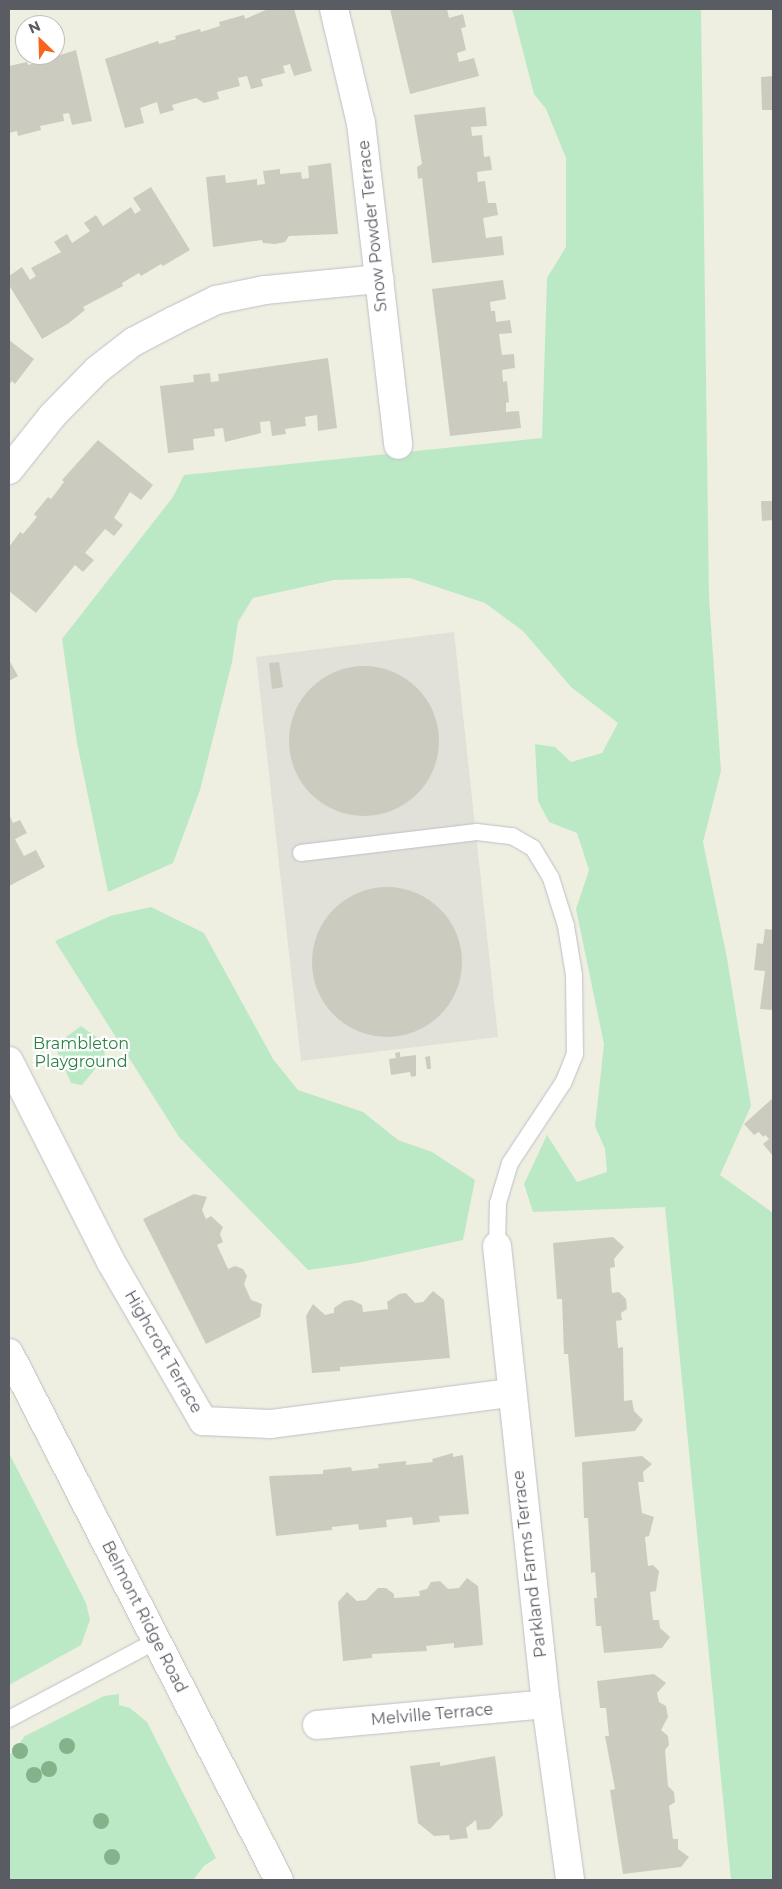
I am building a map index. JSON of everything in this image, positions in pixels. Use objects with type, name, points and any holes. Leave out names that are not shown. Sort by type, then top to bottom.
[{"type":"street","name":"Snow Powder Terrace","points":[[334,9],[361,123],[398,446]]},
{"type":"street","points":[[9,470],[53,415],[97,370],[133,342],[158,328],[216,300],[265,290],[378,279]]},
{"type":"street","name":"Highcroft Terrace","points":[[9,1061],[111,1262],[203,1421],[270,1424],[510,1393]]},
{"type":"street","name":"Parkland Farms Terrace","points":[[496,1246],[510,1393],[546,1704],[570,1880]]},
{"type":"street","name":"Belmont Ridge Road","points":[[9,1353],[279,1880]]},
{"type":"street","name":"Melville Terrace","points":[[317,1725],[546,1704]]},
{"type":"lane","points":[[300,853],[476,832],[512,836],[533,848],[551,878],[566,926],[574,974],[575,1054],[563,1083],[510,1163],[498,1203],[496,1246]]},
{"type":"lane","points":[[9,1719],[156,1641]]},
{"type":"shaded area","points":[[454,632],[498,1037],[301,1061],[256,657]]},
{"type":"green space","points":[[512,9],[701,9],[709,597],[721,771],[703,842],[727,958],[751,1106],[720,1175],[773,1213],[773,1880],[731,1880],[665,1207],[533,1212],[524,1184],[547,1135],[577,1182],[607,1172],[605,1149],[595,1126],[604,1044],[576,909],[589,870],[577,833],[549,822],[538,801],[535,744],[555,747],[571,762],[602,753],[618,723],[571,687],[523,631],[485,603],[410,578],[334,580],[253,598],[238,622],[232,662],[200,790],[173,863],[108,892],[77,743],[62,639],[173,497],[184,475],[542,438],[547,278],[566,247],[566,158],[546,109],[534,94]]},
{"type":"green space","points":[[151,907],[204,933],[273,1059],[298,1090],[363,1112],[398,1140],[432,1152],[475,1180],[463,1240],[357,1263],[308,1270],[179,1137],[55,941],[110,916]]},
{"type":"green space","name":"Brambleton Playground","points":[[81,1026],[103,1042],[105,1057],[82,1085],[71,1083],[57,1052],[59,1042]]},
{"type":"green space","points":[[9,1453],[86,1603],[90,1620],[81,1645],[9,1685]]},
{"type":"green space","points":[[119,1694],[119,1705],[130,1708],[147,1722],[216,1858],[204,1866],[193,1880],[9,1880],[9,1756],[25,1736],[104,1696]]},
{"type":"building","points":[[268,9],[294,9],[312,71],[294,76],[290,64],[283,66],[285,73],[261,79],[263,86],[251,89],[247,76],[238,78],[240,86],[217,92],[219,99],[204,103],[196,98],[172,105],[174,110],[160,114],[157,102],[140,108],[144,123],[125,128],[105,59],[158,41],[159,44],[176,39],[175,36],[200,29],[201,32],[220,26],[219,22],[244,15],[245,19]]},
{"type":"building","points":[[390,9],[447,9],[449,18],[463,14],[466,27],[461,28],[466,50],[457,53],[459,62],[474,58],[479,76],[410,94]]},
{"type":"building","points":[[76,50],[92,121],[72,125],[69,113],[63,114],[64,121],[40,126],[41,130],[18,136],[17,131],[9,133],[9,66],[65,65],[65,53]]},
{"type":"building","points":[[773,76],[773,110],[762,110],[761,77]]},
{"type":"building","points":[[485,107],[487,126],[471,127],[472,136],[482,135],[484,157],[490,156],[492,170],[477,172],[478,182],[485,181],[488,203],[496,203],[498,215],[483,218],[486,238],[502,236],[504,255],[432,263],[422,178],[418,179],[417,167],[422,164],[414,115]]},
{"type":"building","points":[[331,163],[338,234],[289,236],[285,242],[275,244],[263,243],[262,240],[213,247],[206,177],[225,175],[226,183],[257,179],[257,185],[265,184],[263,171],[280,169],[280,174],[301,172],[302,179],[309,178],[308,166]]},
{"type":"building","points":[[151,187],[190,250],[163,266],[161,264],[141,276],[139,273],[122,283],[123,286],[83,307],[85,310],[69,323],[42,339],[9,285],[9,276],[22,267],[30,280],[36,276],[31,268],[61,252],[54,242],[67,234],[72,243],[90,231],[84,223],[96,215],[103,226],[131,207],[135,214],[141,210],[133,198]]},
{"type":"building","points":[[503,280],[506,299],[490,302],[491,311],[495,311],[496,322],[510,320],[512,333],[499,334],[502,355],[514,354],[515,368],[502,370],[503,382],[507,381],[509,402],[506,403],[506,412],[519,411],[521,428],[450,436],[432,289]]},
{"type":"building","points":[[9,340],[34,359],[15,384],[12,381],[9,385]]},
{"type":"building","points":[[328,358],[337,428],[318,431],[317,415],[305,417],[306,426],[285,429],[286,434],[272,436],[270,421],[260,422],[261,433],[225,442],[223,428],[214,429],[215,436],[193,439],[194,450],[168,453],[160,386],[194,382],[193,375],[210,373],[211,382],[219,381],[218,374]]},
{"type":"building","points":[[98,440],[153,485],[141,500],[130,492],[114,518],[123,525],[114,536],[105,529],[85,553],[94,560],[83,572],[75,565],[36,613],[9,591],[9,547],[20,532],[23,534],[37,517],[34,514],[48,497],[51,499],[64,482],[62,480]]},
{"type":"building","points":[[761,501],[773,501],[773,520],[762,521]]},
{"type":"building","points":[[9,660],[18,676],[9,681]]},
{"type":"building","points":[[279,662],[283,687],[272,689],[269,663]]},
{"type":"building","points":[[364,666],[393,672],[417,688],[433,712],[439,741],[433,770],[417,794],[393,810],[364,816],[335,810],[311,794],[295,770],[289,741],[295,712],[311,688],[335,672]]},
{"type":"building","points":[[9,814],[13,823],[20,820],[27,833],[15,839],[24,856],[36,850],[45,867],[9,886]]},
{"type":"building","points":[[387,887],[416,893],[440,909],[456,933],[462,962],[456,991],[440,1015],[416,1031],[387,1037],[358,1031],[334,1015],[318,991],[312,962],[318,933],[334,909],[358,893]]},
{"type":"building","points":[[765,929],[773,930],[773,1010],[760,1009],[765,971],[754,970],[757,943],[763,944]]},
{"type":"building","points":[[400,1052],[400,1057],[416,1055],[416,1076],[411,1077],[410,1072],[391,1075],[389,1059],[396,1058],[395,1053]]},
{"type":"building","points":[[430,1056],[431,1069],[427,1069],[425,1057]]},
{"type":"building","points":[[773,1098],[773,1156],[763,1144],[769,1139],[765,1135],[763,1137],[759,1132],[754,1135],[744,1124]]},
{"type":"building","points":[[194,1194],[207,1197],[202,1210],[206,1219],[211,1216],[223,1227],[220,1234],[223,1242],[217,1245],[228,1269],[235,1266],[243,1269],[247,1276],[244,1284],[251,1300],[262,1304],[260,1317],[206,1344],[143,1219]]},
{"type":"building","points":[[613,1237],[624,1247],[614,1259],[615,1267],[610,1268],[612,1293],[619,1292],[626,1299],[627,1309],[621,1313],[622,1320],[616,1321],[618,1348],[623,1347],[624,1401],[632,1400],[634,1411],[643,1420],[635,1431],[575,1437],[568,1354],[564,1354],[562,1299],[557,1299],[553,1243]]},
{"type":"building","points":[[433,1291],[444,1300],[450,1358],[340,1367],[340,1371],[312,1373],[306,1316],[313,1304],[325,1315],[334,1313],[334,1308],[344,1301],[352,1300],[362,1305],[363,1312],[388,1309],[387,1302],[399,1294],[406,1293],[415,1303],[423,1302]]},
{"type":"building","points":[[453,1453],[453,1457],[463,1455],[469,1514],[439,1516],[440,1522],[413,1525],[412,1517],[386,1520],[387,1527],[359,1530],[358,1524],[332,1527],[332,1530],[276,1536],[269,1476],[323,1474],[323,1470],[351,1467],[352,1471],[379,1468],[378,1464],[406,1461],[406,1465],[433,1462],[432,1459]]},
{"type":"building","points":[[642,1456],[652,1464],[643,1472],[644,1482],[638,1482],[642,1513],[654,1517],[649,1536],[645,1537],[648,1566],[653,1565],[659,1571],[656,1591],[650,1592],[653,1620],[659,1620],[660,1628],[670,1637],[662,1648],[604,1653],[601,1626],[596,1626],[594,1598],[597,1598],[595,1572],[591,1573],[588,1518],[584,1518],[582,1462]]},
{"type":"building","points":[[467,1578],[478,1586],[483,1645],[454,1648],[454,1643],[426,1646],[427,1651],[372,1654],[372,1658],[343,1661],[338,1602],[347,1592],[357,1601],[366,1600],[378,1588],[386,1588],[394,1594],[394,1598],[420,1596],[419,1591],[427,1589],[431,1582],[440,1581],[448,1589],[459,1588]]},
{"type":"building","points":[[654,1674],[666,1683],[657,1693],[659,1702],[666,1706],[668,1717],[661,1730],[668,1736],[669,1745],[665,1750],[668,1786],[674,1792],[675,1802],[669,1806],[673,1839],[678,1839],[678,1849],[689,1857],[681,1867],[623,1874],[610,1790],[615,1789],[605,1736],[609,1736],[606,1708],[600,1708],[597,1681]]},
{"type":"building","points":[[495,1756],[503,1815],[490,1829],[477,1830],[476,1820],[466,1828],[468,1838],[450,1840],[449,1835],[434,1836],[418,1823],[410,1766],[440,1762],[440,1766]]}]
